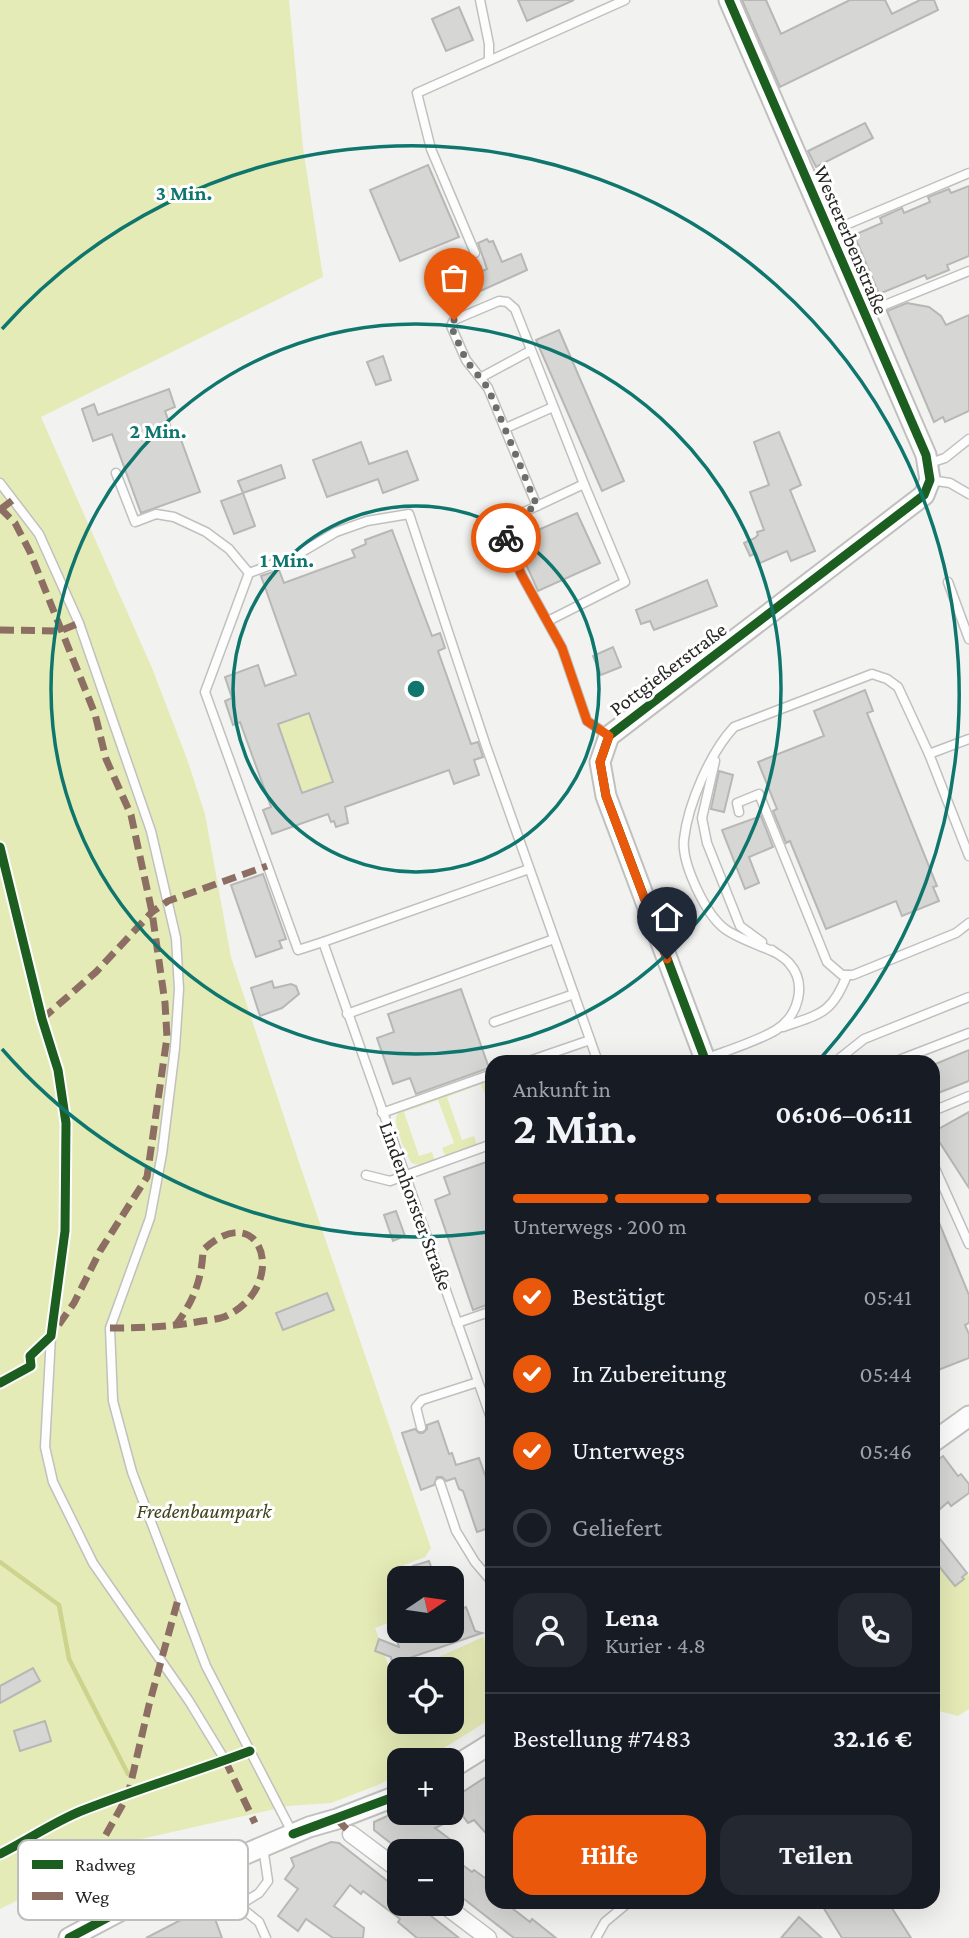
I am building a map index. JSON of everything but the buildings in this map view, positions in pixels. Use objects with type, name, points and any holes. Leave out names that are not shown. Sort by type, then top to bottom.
[{"type":"street","name":"Westererbenstraße","points":[[729,0],[926,455],[927,480]]},
{"type":"street","name":"Pottgießerstraße","points":[[704,1055],[606,796],[600,762],[609,736],[927,480]]},
{"type":"street","points":[[940,1437],[969,1416]]},
{"type":"street","points":[[464,1760],[485,1747]]},
{"type":"street","points":[[248,1853],[387,1799]]},
{"type":"street","points":[[351,1833],[387,1861]]},
{"type":"street","points":[[459,1916],[488,1938]]},
{"type":"street","points":[[69,1938],[103,1920]]},
{"type":"lane","points":[[480,0],[489,44],[489,60]]},
{"type":"lane","points":[[475,253],[431,149],[417,93],[625,0]]},
{"type":"lane","points":[[829,232],[969,173]]},
{"type":"lane","points":[[864,313],[969,271]]},
{"type":"lane","points":[[537,506],[488,388],[458,347],[451,326],[454,320],[499,301],[507,302],[515,309],[625,582],[548,621]]},
{"type":"lane","points":[[480,378],[530,351]]},
{"type":"lane","points":[[506,428],[553,407]]},
{"type":"lane","points":[[927,480],[945,457],[969,439]]},
{"type":"lane","points":[[116,473],[135,522],[156,514],[174,517],[206,532],[229,548],[249,573]]},
{"type":"lane","points":[[927,480],[950,483],[969,494]]},
{"type":"lane","points":[[0,483],[39,534],[79,623],[150,831],[176,938],[179,989],[162,1154],[150,1218],[110,1328],[113,1401],[132,1472],[206,1666],[293,1834]]},
{"type":"lane","points":[[584,484],[507,520],[506,538],[521,574],[562,648],[587,721],[609,736]]},
{"type":"lane","points":[[529,869],[298,950],[205,692],[249,573],[295,556],[335,532],[367,521],[409,514],[486,746],[595,1055]]},
{"type":"lane","points":[[948,582],[969,639]]},
{"type":"lane","points":[[774,952],[726,930],[711,915],[704,905],[686,858],[683,841],[699,789],[723,739],[734,727],[872,674],[887,679],[898,687],[929,754],[969,856]]},
{"type":"lane","points":[[929,754],[969,739]]},
{"type":"lane","points":[[717,751],[702,818],[707,843],[740,926],[791,964],[798,982],[800,999],[791,1017],[776,1030]]},
{"type":"lane","points":[[739,812],[737,803],[759,794],[827,962],[842,975],[853,975],[956,933],[969,923]]},
{"type":"lane","points":[[0,847],[42,1019],[58,1070],[66,1123],[65,1231],[51,1336],[45,1447],[53,1482],[93,1563],[189,1701],[225,1760]]},
{"type":"lane","points":[[347,1014],[554,939]]},
{"type":"lane","name":"Lindenhorster Straße","points":[[323,942],[485,1400]]},
{"type":"lane","points":[[720,1055],[821,1013],[834,1003],[847,975]]},
{"type":"lane","points":[[494,1022],[574,994]]},
{"type":"lane","points":[[844,1055],[864,1039],[969,997]]},
{"type":"lane","points":[[912,1055],[969,1033]]},
{"type":"lane","points":[[546,1055],[590,1040]]},
{"type":"lane","points":[[383,1113],[485,1077]]},
{"type":"lane","points":[[940,1108],[969,1096]]},
{"type":"lane","points":[[366,1175],[390,1181],[485,1147]]},
{"type":"lane","points":[[940,1180],[969,1244]]},
{"type":"lane","points":[[457,1323],[485,1313]]},
{"type":"lane","points":[[421,1427],[416,1407],[422,1400],[478,1381]]},
{"type":"lane","points":[[440,1483],[456,1531],[485,1574]]},
{"type":"lane","points":[[248,1900],[259,1893],[268,1881],[263,1847]]},
{"type":"lane","points":[[596,1938],[604,1922],[620,1909]]},
{"type":"lane","points":[[248,1914],[259,1922],[266,1938]]},
{"type":"green space","name":"Fredenbaumpark","points":[[0,0],[289,0],[303,148],[323,277],[41,417],[152,668],[187,759],[205,814],[231,957],[431,1548],[425,1557],[404,1566],[387,1566],[387,1624],[375,1628],[387,1661],[387,1734],[464,1734],[464,1657],[439,1657],[483,1637],[485,1722],[444,1748],[387,1748],[387,1780],[331,1803],[288,1806],[139,1840],[18,1840],[18,1900],[0,1909]]},
{"type":"green space","points":[[303,696],[333,782],[302,793],[278,724],[298,717],[293,699]]},
{"type":"green space","points":[[485,1080],[485,1095],[481,1084],[447,1097],[462,1140],[474,1136],[477,1145],[446,1157],[442,1148],[454,1143],[438,1100],[404,1112],[419,1156],[432,1152],[435,1161],[420,1165],[410,1160],[396,1123],[396,1117],[402,1110]]},
{"type":"green space","points":[[940,1539],[969,1576],[969,1709],[958,1716],[940,1711]]},
{"type":"waterway","points":[[0,1562],[59,1605],[69,1659],[128,1774]]},
{"type":"marked path","points":[[1,509],[14,499]]},
{"type":"marked path","points":[[0,508],[15,523],[30,552],[95,714],[106,759],[131,815],[152,912],[165,1003],[167,1037],[147,1177],[100,1251],[74,1303],[55,1330]]},
{"type":"marked path","points":[[0,630],[60,631],[79,623]]},
{"type":"marked path","points":[[42,1019],[96,972],[152,912],[168,901],[267,866]]},
{"type":"marked path","points":[[110,1328],[145,1327],[168,1326],[179,1325],[228,1315],[247,1301],[258,1284],[262,1267],[260,1251],[253,1238],[240,1233],[224,1236],[203,1250],[201,1271],[195,1290],[187,1308],[181,1317],[175,1326]]},
{"type":"marked path","points":[[103,1840],[128,1795],[179,1596]]},
{"type":"marked path","points":[[225,1760],[255,1823]]},
{"type":"marked path","points":[[337,1819],[351,1834]]},
{"type":"cycle path","points":[[703,1055],[606,796],[600,762],[609,736],[924,495],[930,480],[926,455],[729,0]]},
{"type":"cycle path","points":[[0,847],[42,1019],[58,1070],[66,1123],[65,1231],[51,1336],[30,1356],[31,1366],[0,1383]]},
{"type":"cycle path","points":[[25,1840],[81,1811],[250,1751]]},
{"type":"cycle path","points":[[293,1834],[387,1799]]},
{"type":"cycle path","points":[[0,1854],[18,1844]]},
{"type":"cycle path","points":[[69,1938],[103,1920]]},
{"type":"way so far","points":[[454,320],[451,326],[458,347],[488,388],[537,506],[507,520],[506,538]]},
{"type":"route","points":[[506,538],[521,574],[562,648],[587,721],[609,736],[600,762],[606,796],[667,959]]}]
